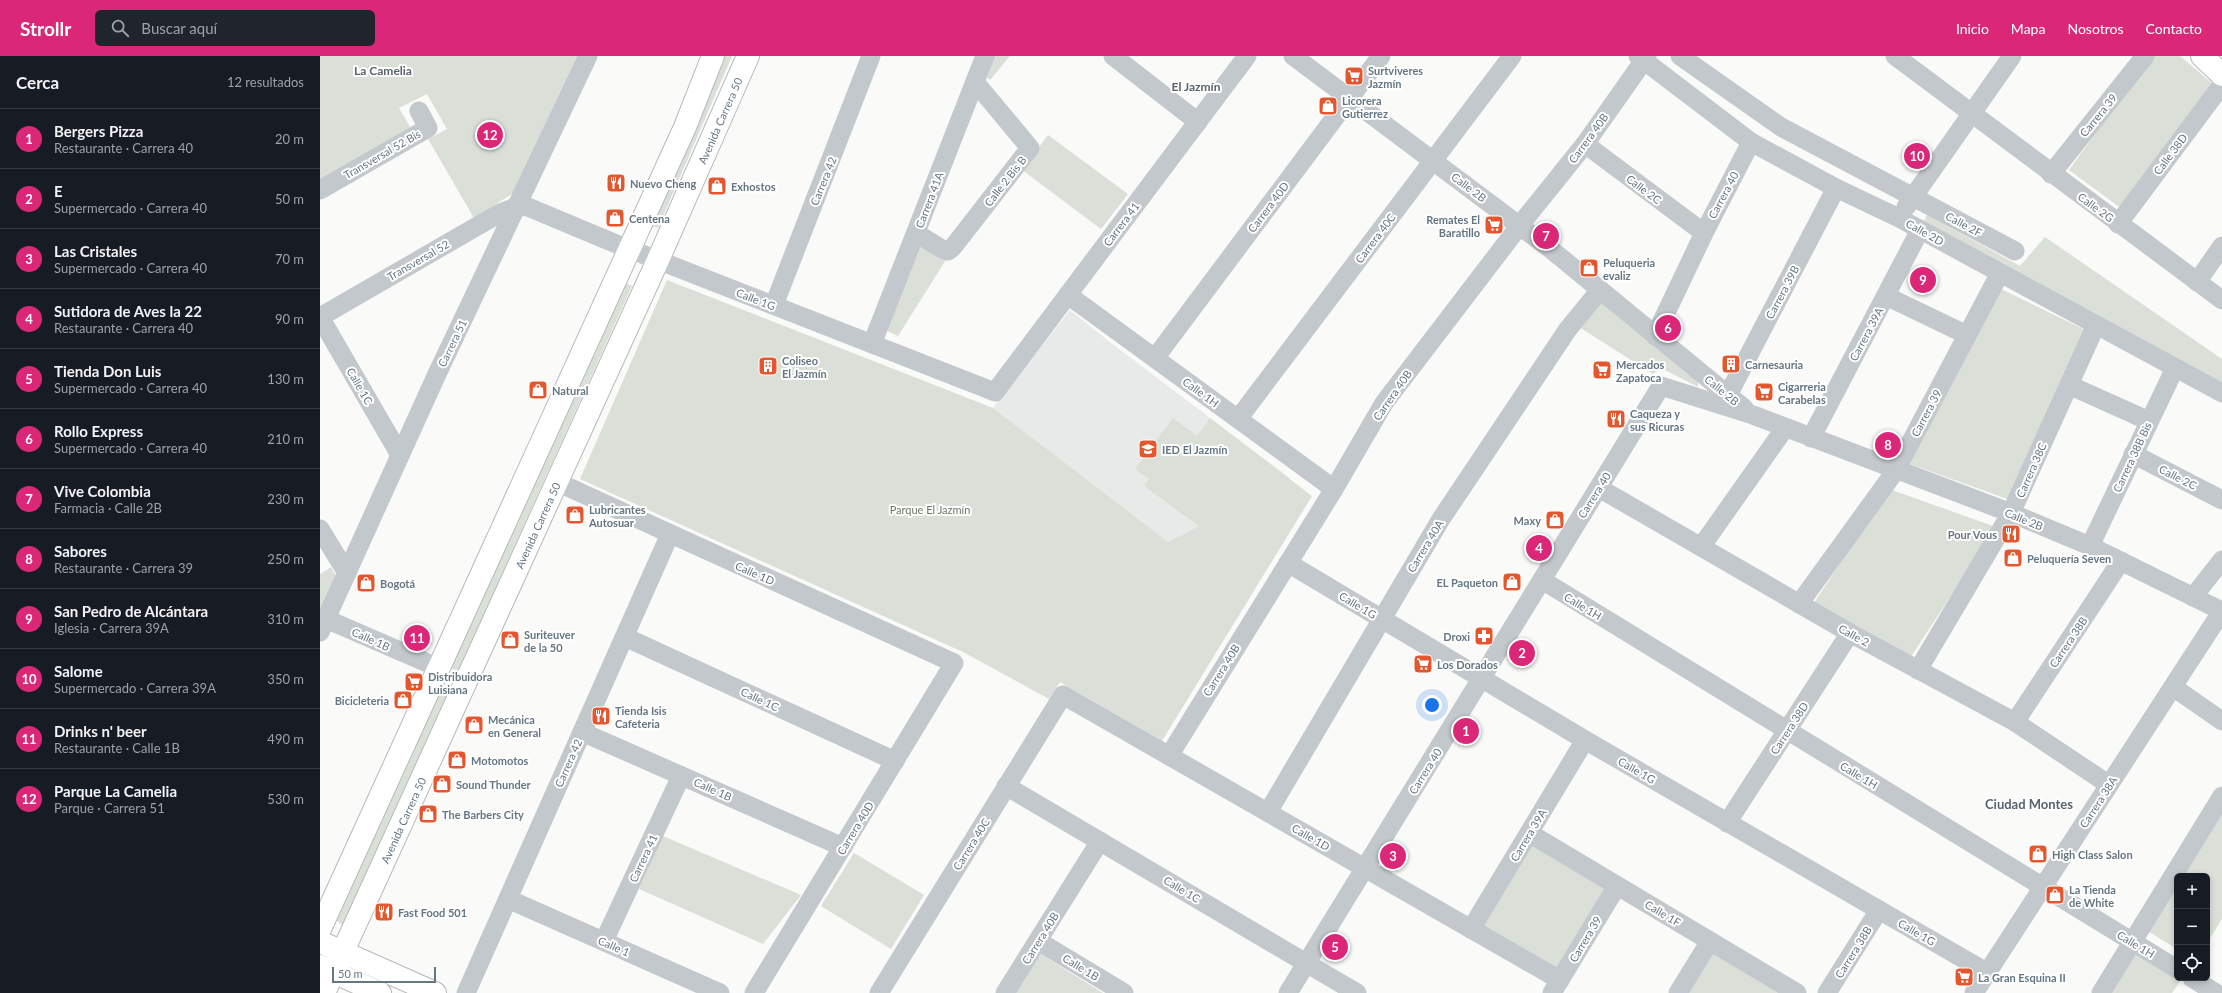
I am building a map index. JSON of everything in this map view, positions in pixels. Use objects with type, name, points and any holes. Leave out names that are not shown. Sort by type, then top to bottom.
[{"type":"main road","points":[[320,929],[684,127],[713,56]]},
{"type":"main road","name":"Avenida Carrera 50","points":[[324,993],[327,969],[342,952],[658,260],[748,56]]},
{"type":"main road","points":[[2202,56],[2222,75]]},
{"type":"main road","points":[[320,942],[435,993]]},
{"type":"main road","points":[[327,969],[380,993]]},
{"type":"street","name":"Carrera 51","points":[[323,625],[437,374],[588,56]]},
{"type":"street","name":"Carrera 42","points":[[774,306],[871,56]]},
{"type":"street","name":"Carrera 41A","points":[[872,344],[985,56]]},
{"type":"street","points":[[1113,56],[1198,122]]},
{"type":"street","name":"Carrera 41","points":[[995,392],[1247,56]]},
{"type":"street","name":"Calle 2B","points":[[1293,56],[1520,225],[1753,415]]},
{"type":"street","name":"Carrera 40D","points":[[1155,358],[1381,56]]},
{"type":"street","name":"Carrera 40C","points":[[1238,420],[1512,56]]},
{"type":"street","points":[[1680,56],[1781,127],[1913,196]]},
{"type":"street","points":[[1895,56],[1972,112]]},
{"type":"street","points":[[1899,218],[2012,56]]},
{"type":"street","name":"Carrera 39","points":[[2051,174],[2145,56]]},
{"type":"street","name":"Calle 2D","points":[[1643,57],[1751,142],[1836,188],[1899,218],[2222,393]]},
{"type":"street","name":"Carrera 40B","points":[[1169,756],[1334,489],[1384,403],[1520,225],[1585,144],[1643,57]]},
{"type":"street","name":"Calle 2 Bis B","points":[[916,233],[942,249],[948,250],[953,247],[1030,148],[975,82]]},
{"type":"street","name":"Calle 38D","points":[[2118,224],[2222,85]]},
{"type":"street","name":"Transversal 52 Bis","points":[[320,190],[428,128],[419,111]]},
{"type":"street","name":"Calle 2G","points":[[1972,112],[2051,174],[2222,300]]},
{"type":"street","name":"Carrera 40","points":[[1655,336],[1704,233],[1751,142]]},
{"type":"street","name":"Calle 2C","points":[[1585,144],[1704,233]]},
{"type":"street","name":"Carrera 39B","points":[[1728,395],[1836,188]]},
{"type":"street","name":"Calle 2F","points":[[1913,196],[2015,251]]},
{"type":"street","name":"Calle 1G","points":[[518,206],[528,207],[628,249],[995,392]]},
{"type":"street","name":"Transversal 52","points":[[320,317],[500,212],[518,206]]},
{"type":"street","name":"Carrera 39A","points":[[1812,438],[1920,230]]},
{"type":"street","points":[[2197,282],[2222,246]]},
{"type":"street","name":"Carrera 39","points":[[1799,604],[1896,470],[2000,273]]},
{"type":"street","name":"Carrera 40A","points":[[1268,812],[1441,519],[1568,329],[1600,290]]},
{"type":"street","name":"Calle 1H","points":[[1068,295],[1334,489]]},
{"type":"street","points":[[1886,296],[1967,335]]},
{"type":"street","name":"Calle 1C","points":[[320,317],[400,455]]},
{"type":"street","name":"Carrera 38C","points":[[1918,670],[2011,513],[2096,325]]},
{"type":"street","name":"Carrera 38B Bis","points":[[2090,546],[2175,368]]},
{"type":"street","points":[[2069,385],[2149,421]]},
{"type":"street","name":"Calle 2B","points":[[1662,386],[1753,415],[2011,513],[2090,546],[2222,611]]},
{"type":"street","name":"Carrera 40","points":[[1288,993],[1662,386]]},
{"type":"street","points":[[1701,547],[1785,428]]},
{"type":"street","name":"Calle 2C","points":[[2133,454],[2222,500]]},
{"type":"street","name":"Calle 1D","points":[[557,482],[954,662]]},
{"type":"street","name":"Calle 2","points":[[1598,488],[1850,633],[2015,722],[2108,784]]},
{"type":"street","points":[[320,529],[347,573]]},
{"type":"street","name":"Carrera 42","points":[[466,993],[670,534]]},
{"type":"street","points":[[2193,597],[2222,560]]},
{"type":"street","name":"Carrera 38B","points":[[2015,722],[2121,561]]},
{"type":"street","name":"Calle 1G","points":[[1288,563],[1585,740],[1988,973]]},
{"type":"street","name":"Calle 1H","points":[[1542,580],[2174,967]]},
{"type":"street","name":"Carrera 38A","points":[[1974,993],[2044,887],[2108,784],[2222,611]]},
{"type":"street","name":"Calle 1B","points":[[323,625],[438,668]]},
{"type":"street","name":"Carrera 38D","points":[[1727,823],[1850,633]]},
{"type":"street","name":"Calle 1C","points":[[624,637],[895,761]]},
{"type":"street","name":"Carrera 40D","points":[[754,993],[954,662]]},
{"type":"street","points":[[2173,687],[2222,721]]},
{"type":"street","name":"Carrera 40C","points":[[879,993],[1063,695]]},
{"type":"street","name":"Calle 1D","points":[[1063,695],[1471,929],[1556,986]]},
{"type":"street","name":"Calle 1B","points":[[582,732],[843,847]]},
{"type":"street","name":"Carrera 39A","points":[[1471,929],[1585,740]]},
{"type":"street","name":"Carrera 41","points":[[604,941],[681,776]]},
{"type":"street","name":"Calle 1C","points":[[1006,786],[1357,993]]},
{"type":"street","points":[[2101,993],[2222,796]]},
{"type":"street","name":"Calle 1F","points":[[1529,833],[1797,993]]},
{"type":"street","name":"Carrera 40B","points":[[1005,993],[1100,841]]},
{"type":"street","name":"Carrera 39","points":[[1556,986],[1617,886]]},
{"type":"street","name":"Calle 1","points":[[508,899],[720,993]]},
{"type":"street","name":"Carrera 38B","points":[[1826,993],[1879,910]]},
{"type":"street","points":[[1678,993],[1710,940]]},
{"type":"street","name":"Calle 1B","points":[[1038,941],[1124,993]]},
{"type":"street","points":[[2197,981],[2216,993]]},
{"type":"shaded area","name":"IED El Jazmín","points":[[1070,310],[1111,343],[1291,479],[1168,542],[1127,512],[993,408]]},
{"type":"green space","points":[[320,56],[581,56],[515,192],[474,218],[428,139],[447,129],[427,94],[399,108],[412,130],[320,181]]},
{"type":"green space","points":[[723,56],[732,56],[658,228],[651,225]]},
{"type":"green space","points":[[992,56],[1010,56],[990,80],[984,75]]},
{"type":"green space","points":[[2151,56],[2180,56],[2213,84],[2122,209],[2069,170]]},
{"type":"green space","points":[[1048,135],[1128,194],[1101,229],[1022,170]]},
{"type":"green space","points":[[1927,215],[2020,266],[2045,237],[2222,359],[2222,385],[1922,224]]},
{"type":"green space","points":[[917,240],[949,255],[898,336],[883,329]]},
{"type":"green space","name":"Parque El Jazmín","points":[[667,280],[993,408],[1168,542],[1199,526],[1144,486],[1149,479],[1135,469],[1173,418],[1197,436],[1210,418],[1312,496],[1162,741],[1060,682],[1049,699],[965,653],[580,479]]},
{"type":"green space","points":[[624,282],[632,286],[458,671],[448,667]]},
{"type":"green space","points":[[1999,288],[2085,330],[2010,500],[1910,464]]},
{"type":"green space","points":[[1601,298],[1698,380],[1698,387],[1661,368],[1653,374],[1579,327]]},
{"type":"green space","points":[[1889,489],[1996,527],[1910,658],[1812,606]]},
{"type":"green space","points":[[331,567],[337,578],[320,614],[320,574]]},
{"type":"green space","points":[[441,684],[450,688],[343,926],[336,920]]},
{"type":"green space","points":[[2222,807],[2222,919],[2210,938],[2210,873],[2182,873]]},
{"type":"green space","points":[[663,836],[801,895],[763,944],[639,889]]},
{"type":"green space","points":[[1531,845],[1607,890],[1557,972],[1482,927]]},
{"type":"green space","points":[[854,853],[924,895],[891,949],[821,906]]},
{"type":"green space","points":[[2174,885],[2174,947],[2146,930]]},
{"type":"green space","points":[[1714,950],[1784,993],[1687,993]]},
{"type":"green space","points":[[1037,952],[1103,993],[1012,993]]},
{"type":"green space","points":[[2138,952],[2174,976],[2174,981],[2180,981],[2172,993],[2112,993],[2134,956]]},
{"type":"place","name":"Surtviveres Jazmín","points":[[1354,76]]},
{"type":"place","name":"Licorera Gutierrez","points":[[1328,106]]},
{"type":"place","name":"Parque La Camelia","points":[[490,135]]},
{"type":"place","name":"Salome","points":[[1917,156]]},
{"type":"place","name":"Nuevo Cheng","points":[[616,183]]},
{"type":"place","name":"Exhostos","points":[[717,186]]},
{"type":"place","name":"Centena","points":[[615,218]]},
{"type":"place","name":"Remates El Baratillo","points":[[1494,225]]},
{"type":"place","name":"Vive Colombia","points":[[1546,236]]},
{"type":"place","name":"Peluqueria evaliz","points":[[1589,268]]},
{"type":"place","name":"San Pedro de Alcántara","points":[[1923,280]]},
{"type":"place","name":"Rollo Express","points":[[1668,328]]},
{"type":"place","name":"Carnesauria","points":[[1731,364]]},
{"type":"place","name":"Coliseo El Jazmín","points":[[768,366]]},
{"type":"place","name":"Mercados Zapatoca","points":[[1602,370]]},
{"type":"place","name":"Natural","points":[[538,390]]},
{"type":"place","name":"Cigarreria Carabelas","points":[[1764,392]]},
{"type":"place","name":"Caqueza y sus Ricuras","points":[[1616,419]]},
{"type":"place","name":"Sabores","points":[[1888,445]]},
{"type":"place","name":"IED El Jazmín","points":[[1148,449]]},
{"type":"place","name":"Lubricantes Autosuar","points":[[575,515]]},
{"type":"place","name":"Maxy","points":[[1555,520]]},
{"type":"place","name":"Pour Vous","points":[[2011,534]]},
{"type":"place","name":"Sutidora de Aves la 22","points":[[1539,548]]},
{"type":"place","name":"Peluquería Seven","points":[[2013,558]]},
{"type":"place","name":"EL Paqueton","points":[[1512,582]]},
{"type":"place","name":"Bogotá","points":[[366,583]]},
{"type":"place","name":"Droxi","points":[[1484,636]]},
{"type":"place","name":"Drinks n' beer","points":[[417,638]]},
{"type":"place","name":"Suriteuver de la 50","points":[[510,640]]},
{"type":"place","name":"E","points":[[1522,653]]},
{"type":"place","name":"Los Dorados","points":[[1423,664]]},
{"type":"place","name":"Distribuidora Luisiana","points":[[414,682]]},
{"type":"place","name":"Bicicleteria","points":[[403,700]]},
{"type":"place","name":"Tienda Isis Cafeteria","points":[[601,716]]},
{"type":"place","name":"Mecánica en General","points":[[474,725]]},
{"type":"place","name":"Bergers Pizza","points":[[1466,731]]},
{"type":"place","name":"Motomotos","points":[[457,760]]},
{"type":"place","name":"Sound Thunder","points":[[442,784]]},
{"type":"place","name":"The Barbers City","points":[[428,814]]},
{"type":"place","name":"High Class Salon","points":[[2038,854]]},
{"type":"place","name":"Las Cristales","points":[[1393,856]]},
{"type":"place","name":"La Tienda de White","points":[[2055,895]]},
{"type":"place","name":"Fast Food 501","points":[[384,912]]},
{"type":"place","name":"Tienda Don Luis","points":[[1335,947]]},
{"type":"place","name":"La Gran Esquina II","points":[[1964,977]]},
{"type":"district","name":"La Camelia","points":[[383,70]]},
{"type":"district","name":"El Jazmín","points":[[1196,86]]},
{"type":"district","name":"Ciudad Montes","points":[[2029,804]]}]
